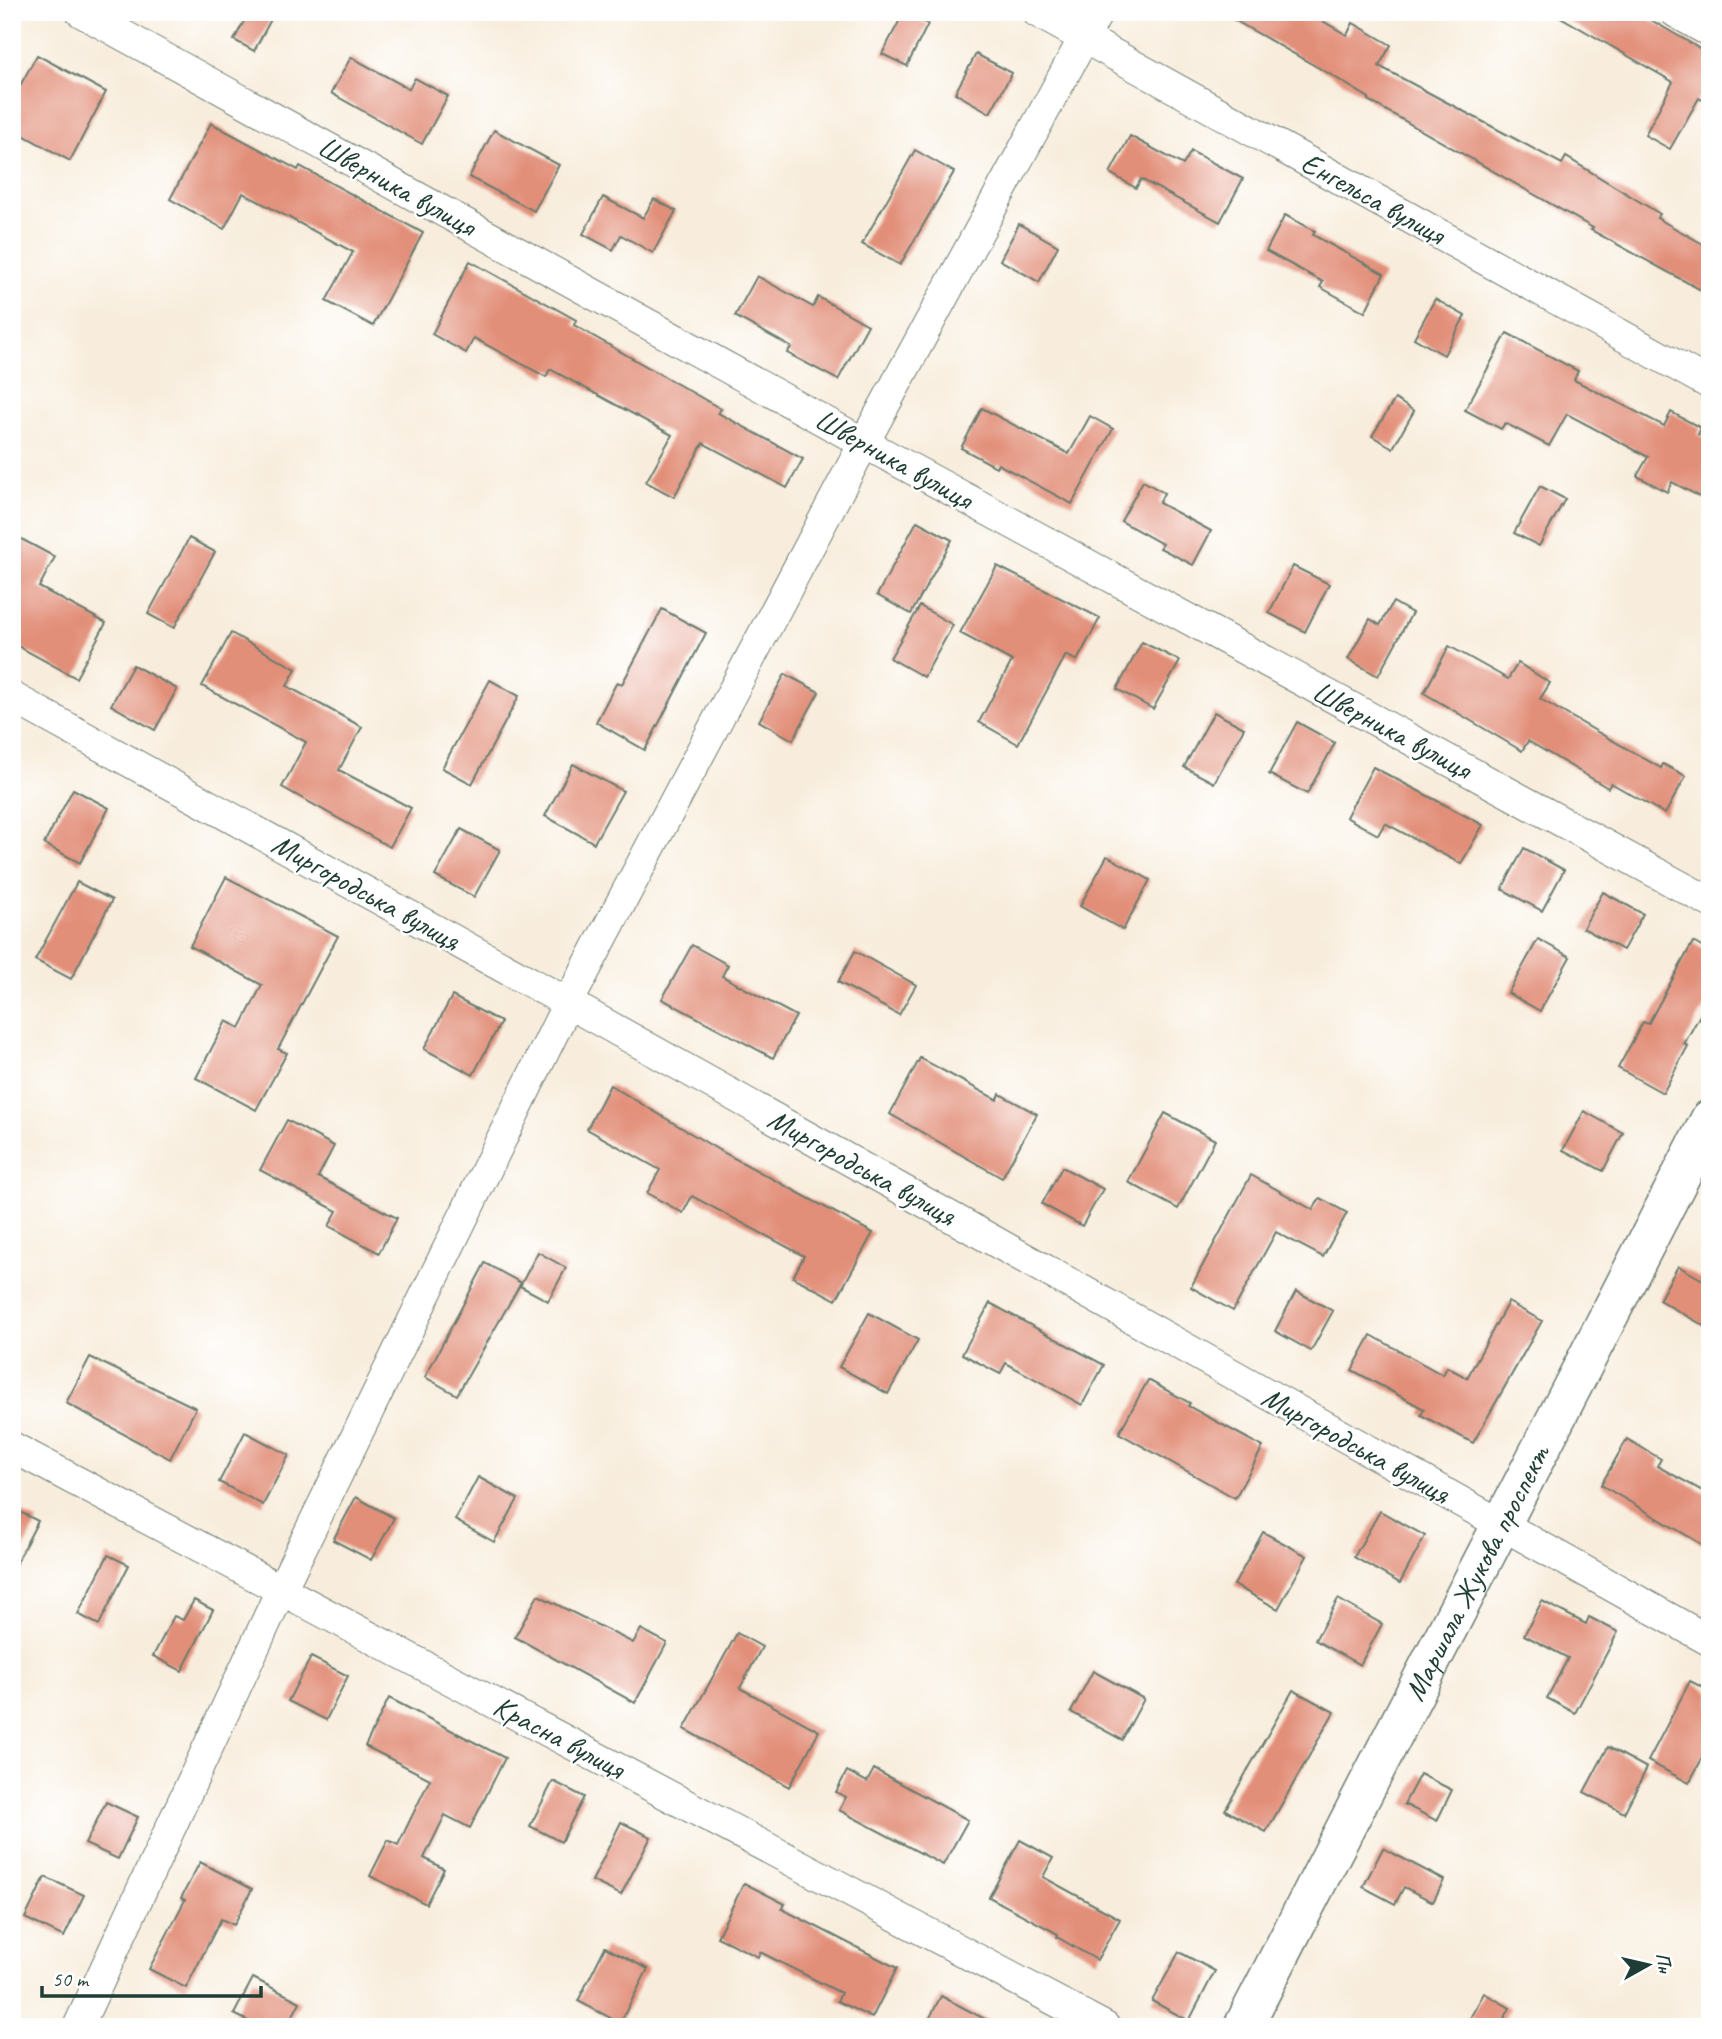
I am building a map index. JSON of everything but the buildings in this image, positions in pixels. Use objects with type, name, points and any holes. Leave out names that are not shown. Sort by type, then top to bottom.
[{"type":"street","name":"Шверника вулиця","points":[[81,12],[864,443],[1710,902]]},
{"type":"street","name":"Енгельса вулиця","points":[[1037,12],[1091,25],[1710,384]]},
{"type":"street","points":[[1675,12],[1710,32]]},
{"type":"street","points":[[78,2027],[281,1590],[568,1003],[864,443],[1091,25]]},
{"type":"street","name":"Миргородська вулиця","points":[[12,698],[568,1003],[1710,1641]]},
{"type":"street","name":"Маршала Жукова проспект","points":[[1243,2027],[1710,1119]]},
{"type":"street","name":"Красна вулиця","points":[[12,1447],[1105,2027]]}]
